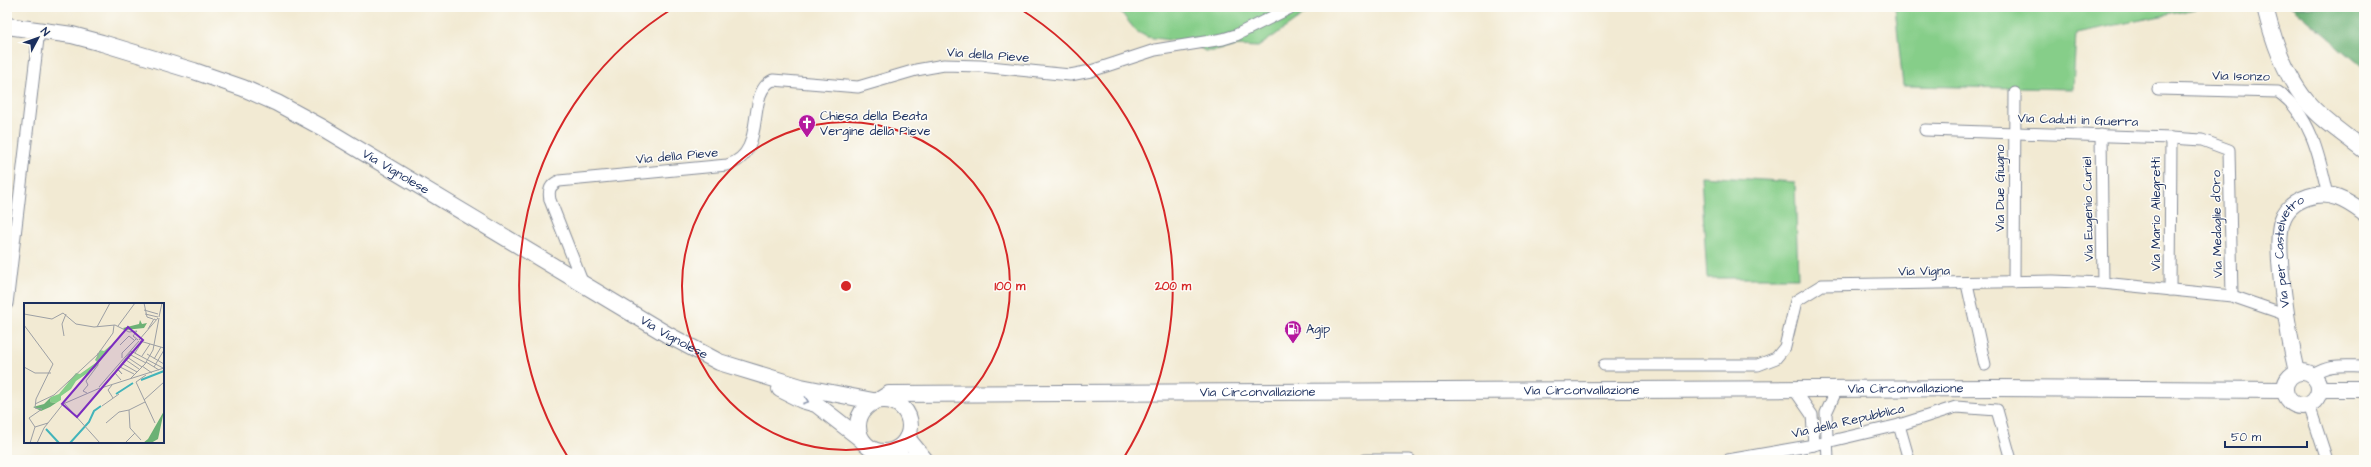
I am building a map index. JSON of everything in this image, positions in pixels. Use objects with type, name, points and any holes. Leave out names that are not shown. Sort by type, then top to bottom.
[{"type":"main road","points":[[2265,7],[2281,58],[2290,76],[2307,102],[2364,150]]},
{"type":"main road","name":"Via Vignolese","points":[[7,26],[72,35],[194,71],[243,88],[277,103],[323,128],[692,349],[719,362],[760,375]]},
{"type":"main road","name":"Via per Castelvetro","points":[[2310,379],[2291,348],[2281,260],[2281,222],[2285,213],[2301,199],[2312,195],[2328,195],[2348,201],[2364,213]]},
{"type":"main road","points":[[760,375],[784,391],[816,404],[851,433],[861,439],[870,448],[887,452],[908,460]]},
{"type":"main road","name":"Via Circonvallazione","points":[[760,375],[801,388],[877,400],[889,394],[1794,389],[2285,390]]},
{"type":"main road","points":[[2310,379],[2316,400],[2309,405],[2301,407],[2293,404],[2287,398],[2285,390],[2288,379],[2310,379],[2364,389]]},
{"type":"main road","points":[[887,452],[902,444],[907,438],[910,423],[905,410],[905,405],[910,400],[922,394]]},
{"type":"main road","points":[[861,439],[857,428],[858,420],[863,409],[877,400],[890,400],[905,410]]},
{"type":"main road","points":[[907,438],[925,460]]},
{"type":"street","name":"Via della Pieve","points":[[583,284],[550,200],[549,190],[552,185],[559,181],[727,166],[740,162],[749,150],[763,89],[773,80],[858,87],[916,70],[944,65],[980,66],[1070,75],[1091,71],[1155,50],[1210,42],[1230,37],[1292,7]]},
{"type":"street","points":[[7,304],[39,30]]},
{"type":"street","name":"Via Isonzo","points":[[2158,89],[2278,92],[2306,125],[2321,162],[2328,195]]},
{"type":"street","name":"Via Due Giugno","points":[[2014,282],[2015,93]]},
{"type":"street","name":"Via Caduti in Guerra","points":[[1925,130],[2101,135],[2202,140],[2229,150]]},
{"type":"street","name":"Via Eugenio Curiel","points":[[2101,135],[2103,283]]},
{"type":"street","name":"Via Mario Allegretti","points":[[2170,290],[2171,138]]},
{"type":"street","name":"Via Medaglie d'Oro","points":[[2229,150],[2232,296]]},
{"type":"street","name":"Via Vigna","points":[[1604,365],[1758,364],[1776,358],[1784,347],[1796,301],[1822,285],[1967,284],[2014,282],[2103,283],[2232,296],[2287,315]]},
{"type":"street","points":[[1967,284],[1985,365]]},
{"type":"street","points":[[2310,379],[2321,368],[2334,366],[2364,366]]},
{"type":"street","points":[[1794,389],[1812,415],[1814,445]]},
{"type":"street","points":[[1828,460],[1826,442],[1826,413],[1837,389]]},
{"type":"street","points":[[2309,405],[2327,460]]},
{"type":"street","name":"Via della Repubblica","points":[[1728,460],[1751,458],[1814,445],[1899,425],[1956,407],[1997,410],[2011,460]]},
{"type":"street","points":[[1899,425],[1909,460]]},
{"type":"street","points":[[1365,460],[1410,460]]},
{"type":"green space","points":[[1113,7],[1315,7],[1258,47],[1236,46],[1215,51],[1205,51],[1191,43],[1147,37],[1136,31],[1120,11]]},
{"type":"green space","points":[[1895,7],[2196,7],[2196,9],[2076,33],[2073,89],[1903,86]]},
{"type":"green space","points":[[2292,7],[2364,7],[2364,68]]},
{"type":"green space","points":[[1701,176],[1795,182],[1798,278],[1707,278]]},
{"type":"place","name":"Chiesa della Beata Vergine della Pieve","points":[[807,138]]},
{"type":"place","name":"Agip","points":[[1293,344]]}]
